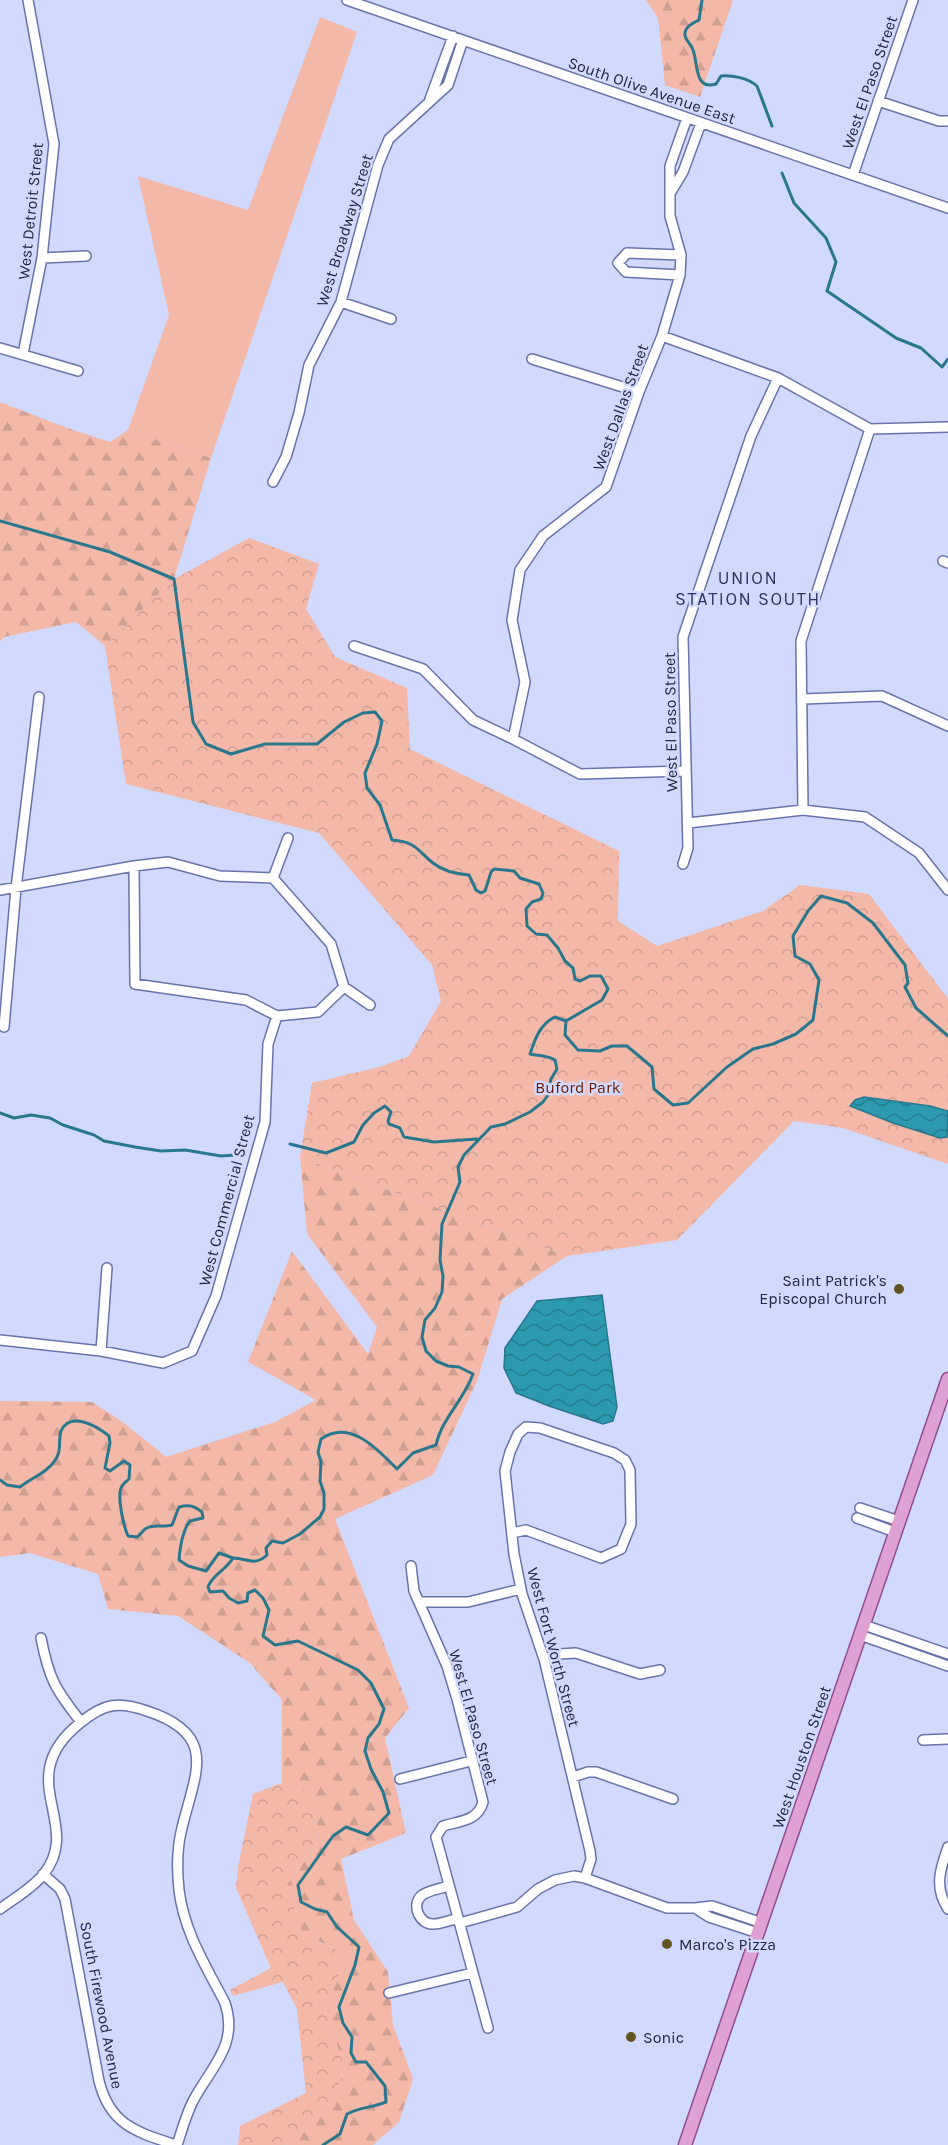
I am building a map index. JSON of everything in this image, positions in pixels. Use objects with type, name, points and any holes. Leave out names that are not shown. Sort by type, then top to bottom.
[{"type":"main road","name":"West Houston Street","points":[[685,2145],[948,1378]]},
{"type":"street","name":"West Detroit Street","points":[[23,354],[42,258],[54,144],[28,0]]},
{"type":"street","name":"South Olive Avenue East","points":[[347,0],[948,208]]},
{"type":"street","name":"West El Paso Street","points":[[853,175],[913,0]]},
{"type":"street","name":"West Broadway Street","points":[[429,100],[453,36]]},
{"type":"street","name":"West Broadway Street","points":[[273,482],[285,457],[299,413],[309,365],[341,302],[378,165],[385,148],[389,139],[448,85],[463,40]]},
{"type":"street","points":[[878,101],[939,121],[948,121]]},
{"type":"street","name":"West Dallas Street","points":[[513,739],[525,682],[512,620],[520,570],[543,536],[606,487],[639,392],[662,336],[680,275],[681,255],[670,216],[670,166],[687,118]]},
{"type":"street","points":[[670,194],[683,172],[701,123]]},
{"type":"street","points":[[680,275],[626,272],[618,263],[627,253],[681,255]]},
{"type":"street","points":[[42,258],[86,256]]},
{"type":"street","points":[[341,302],[391,319]]},
{"type":"street","points":[[662,336],[778,378],[870,429],[948,427]]},
{"type":"street","points":[[0,348],[78,370]]},
{"type":"street","points":[[532,358],[639,392]]},
{"type":"street","name":"West El Paso Street","points":[[683,864],[688,848],[684,637],[751,436],[778,378]]},
{"type":"street","points":[[803,810],[801,641],[870,429]]},
{"type":"street","points":[[354,646],[423,669],[473,720],[580,774],[685,771]]},
{"type":"street","points":[[803,699],[882,696],[948,726]]},
{"type":"street","points":[[4,1027],[16,888],[39,697]]},
{"type":"street","points":[[688,823],[803,810],[865,817],[919,853],[948,890]]},
{"type":"street","points":[[273,878],[288,838]]},
{"type":"street","points":[[0,890],[168,862],[220,876],[273,878],[331,944],[344,987],[370,1005]]},
{"type":"street","points":[[134,866],[135,984],[246,1000],[277,1016],[318,1012],[344,987]]},
{"type":"street","name":"West Commercial Street","points":[[101,1351],[163,1363],[192,1351],[216,1296],[265,1122],[268,1044],[277,1016]]},
{"type":"street","points":[[0,1340],[101,1351],[107,1268]]},
{"type":"street","name":"West Fort Worth Street","points":[[512,1533],[526,1530],[601,1558],[621,1550],[631,1524],[630,1470],[625,1460],[614,1453],[550,1431],[526,1427],[518,1434],[505,1471],[512,1533],[521,1589],[544,1659],[590,1851],[591,1859],[585,1878]]},
{"type":"street","points":[[860,1508],[897,1527]]},
{"type":"street","points":[[857,1518],[897,1527]]},
{"type":"street","name":"West El Paso Street","points":[[411,1566],[414,1591],[447,1666],[483,1802],[482,1809],[475,1816],[443,1826],[436,1837],[488,2028]]},
{"type":"street","points":[[419,1602],[468,1602],[521,1589]]},
{"type":"street","points":[[862,1630],[948,1654]]},
{"type":"street","points":[[862,1630],[948,1666]]},
{"type":"street","points":[[41,1638],[52,1683],[81,1722]]},
{"type":"street","points":[[544,1659],[559,1654],[576,1653],[640,1674],[660,1671]]},
{"type":"street","points":[[0,1909],[44,1874],[50,1862],[57,1840],[57,1827],[48,1788],[50,1761],[60,1740],[81,1722],[114,1705],[129,1705],[165,1717],[186,1731],[197,1755],[195,1780],[178,1853],[179,1890],[183,1912],[195,1947],[228,2011],[229,2029],[226,2044],[193,2102],[176,2145]]},
{"type":"street","points":[[923,1740],[948,1739]]},
{"type":"street","points":[[400,1779],[471,1761]]},
{"type":"street","points":[[573,1777],[596,1772],[673,1799]]},
{"type":"street","points":[[945,1905],[939,1888],[939,1876],[948,1847]]},
{"type":"street","name":"South Firewood Avenue","points":[[44,1874],[60,1889],[67,1905],[99,2081],[107,2105],[118,2120],[128,2127],[176,2145]]},
{"type":"street","points":[[448,1886],[427,1893],[420,1898],[417,1906],[418,1913],[427,1923],[459,1921],[517,1907],[538,1889],[555,1880],[574,1876],[668,1908],[712,1906],[760,1928]]},
{"type":"street","points":[[695,1908],[715,1919],[760,1928]]},
{"type":"street","points":[[715,1919],[719,1909]]},
{"type":"street","points":[[389,1993],[472,1973]]},
{"type":"green space","points":[[646,0],[733,0],[700,97],[665,85],[658,18]]},
{"type":"green space","points":[[320,17],[357,32],[211,458],[128,430],[169,315],[138,176],[248,210]]},
{"type":"green space","points":[[0,402],[110,442],[128,430],[211,458],[174,579],[105,646],[76,622],[4,637],[0,641]]},
{"type":"green space","name":"Buford Park","points":[[249,538],[319,564],[306,609],[335,657],[407,688],[410,749],[619,851],[618,921],[657,946],[763,911],[800,885],[869,894],[948,999],[948,1164],[843,1128],[794,1121],[677,1240],[567,1256],[300,1157],[312,1083],[379,1067],[409,1056],[441,1001],[432,965],[319,833],[126,784],[105,646],[174,579]]},
{"type":"green space","points":[[300,1157],[567,1256],[502,1299],[477,1381],[433,1475],[335,1519],[409,1708],[385,1738],[406,1833],[341,1859],[354,1920],[388,1972],[393,2025],[413,2079],[399,2122],[373,2145],[286,2145],[330,2105],[345,2068],[325,2011],[347,1954],[302,1934],[287,1885],[319,1839],[312,1793],[282,1783],[282,1700],[250,1663],[178,1616],[108,1609],[98,1574],[30,1553],[0,1557],[0,1401],[92,1402],[124,1423],[166,1457],[275,1422],[316,1400],[248,1362],[292,1251],[368,1354],[377,1327],[307,1234]]},
{"type":"green space","points":[[282,1783],[312,1793],[319,1839],[287,1885],[302,1934],[347,1954],[325,2011],[345,2068],[330,2105],[286,2145],[238,2145],[240,2126],[306,2093],[297,2009],[283,1982],[233,1996],[230,1990],[271,1968],[236,1888],[253,1794]]},
{"type":"water","points":[[864,1097],[930,1106],[948,1111],[947,1137],[940,1138],[893,1123],[850,1106],[855,1100]]},
{"type":"water","points":[[602,1295],[617,1407],[613,1421],[603,1424],[516,1393],[504,1368],[505,1348],[537,1301]]},
{"type":"waterway","points":[[702,0],[699,20],[688,27],[685,33],[693,50],[700,79],[709,85],[716,84],[721,76],[745,79],[753,83],[757,86],[772,126]]},
{"type":"waterway","points":[[782,173],[794,203],[826,238],[836,262],[827,291],[896,338],[921,348],[942,367],[948,359]]},
{"type":"waterway","points":[[0,521],[110,552],[174,579],[193,722],[206,744],[231,754],[265,744],[317,744],[344,722],[363,713],[375,712],[382,721],[377,744],[365,773],[367,788],[380,805],[392,840],[411,844],[441,868],[469,875],[476,890],[481,893],[485,891],[494,869],[514,871],[520,878],[539,884],[543,893],[541,899],[532,902],[526,909],[527,926],[536,934],[547,935],[565,961],[573,968],[575,979],[580,981],[590,976],[601,976],[608,989],[602,1000],[566,1021]]},
{"type":"waterway","points":[[323,2145],[340,2134],[347,2114],[386,2102],[385,2086],[366,2062],[356,2062],[351,2053],[352,2037],[343,2023],[339,2007],[355,1965],[359,1947],[337,1927],[327,1912],[301,1902],[298,1885],[333,1836],[346,1827],[368,1835],[389,1813],[383,1792],[365,1751],[368,1738],[379,1724],[384,1709],[371,1683],[358,1670],[298,1641],[275,1645],[263,1636],[269,1610],[263,1598],[255,1590],[248,1593],[247,1601],[238,1603],[223,1591],[210,1592],[208,1587],[210,1583],[233,1558],[258,1561],[267,1555],[266,1548],[272,1541],[283,1543],[300,1534],[320,1517],[324,1509],[324,1493],[320,1481],[321,1462],[318,1452],[321,1439],[332,1433],[353,1434],[381,1453],[397,1469],[413,1453],[436,1445],[443,1426],[473,1374],[459,1367],[448,1366],[436,1361],[426,1351],[422,1337],[425,1320],[435,1308],[442,1292],[443,1276],[440,1260],[442,1224],[460,1182],[458,1167],[464,1155],[491,1127],[505,1124],[530,1112],[548,1095],[551,1079],[557,1069],[555,1060],[530,1054],[539,1032],[550,1020],[555,1017],[566,1021],[565,1035],[578,1050],[600,1051],[612,1046],[627,1046],[652,1067],[654,1089],[673,1105],[688,1103],[727,1067],[753,1049],[773,1044],[796,1034],[813,1020],[819,980],[810,964],[795,956],[793,936],[808,911],[821,896],[847,903],[873,923],[905,965],[908,983],[905,987],[916,1008],[948,1036]]},
{"type":"waterway","points":[[290,1144],[326,1153],[354,1142],[363,1125],[374,1113],[385,1106],[391,1112],[389,1124],[400,1128],[404,1137],[434,1142],[477,1139]]},
{"type":"waterway","points":[[0,1113],[14,1118],[31,1115],[50,1118],[104,1141],[135,1147],[161,1151],[185,1150],[221,1156],[236,1155]]},
{"type":"waterway","points":[[0,1480],[7,1485],[20,1487],[44,1471],[58,1456],[60,1434],[65,1425],[77,1421],[84,1422],[109,1436],[110,1443],[105,1468],[110,1471],[124,1461],[130,1465],[129,1479],[120,1490],[120,1503],[128,1536],[137,1537],[151,1526],[172,1525],[179,1507],[191,1506],[202,1512],[203,1518],[190,1521],[187,1525],[179,1560],[188,1566],[206,1571],[219,1553],[233,1558]]},
{"type":"place","name":"Saint Patrick's Episcopal Church","points":[[899,1289]]},
{"type":"place","name":"Marco's Pizza","points":[[667,1944]]},
{"type":"place","name":"Sonic","points":[[631,2037]]},
{"type":"district","name":"UNION STATION SOUTH","points":[[748,588]]}]
